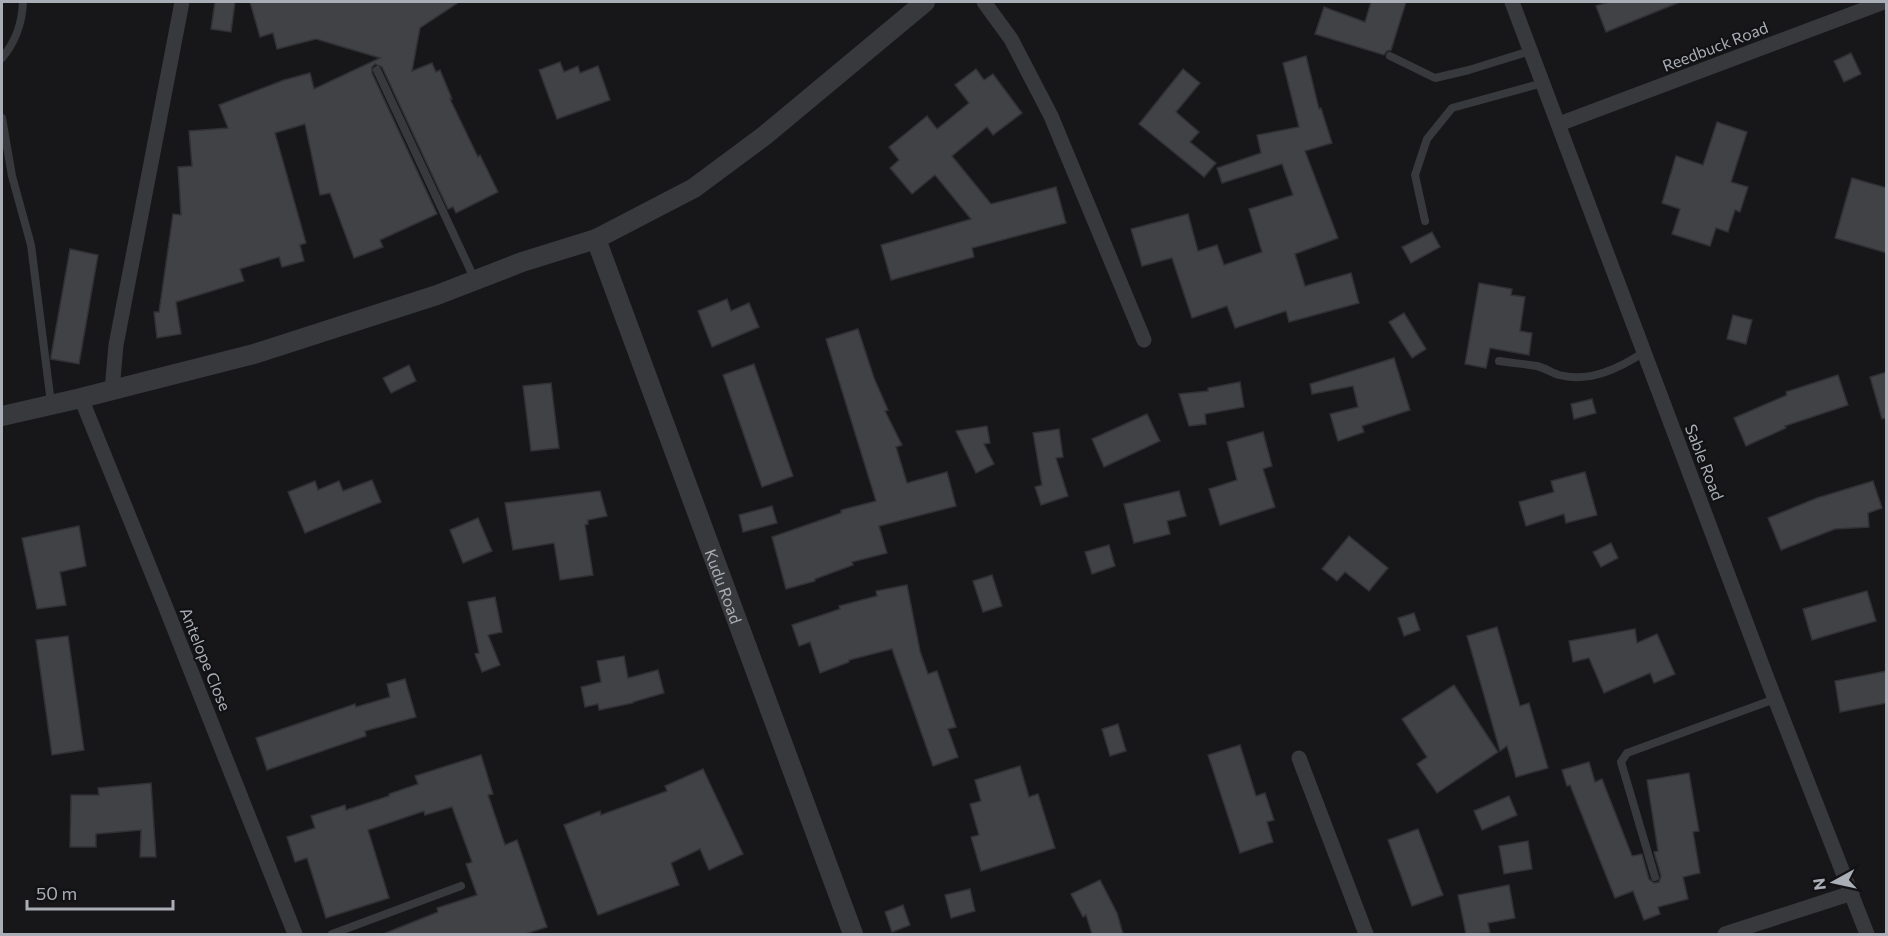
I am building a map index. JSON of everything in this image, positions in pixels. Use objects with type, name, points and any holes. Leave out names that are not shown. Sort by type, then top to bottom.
[{"type":"street","points":[[112,390],[116,345],[182,2]]},
{"type":"street","points":[[2,416],[254,354],[476,282],[522,262],[596,239],[694,188],[764,136],[925,2]]},
{"type":"street","points":[[984,2],[1011,39],[1050,116],[1144,340]]},
{"type":"street","name":"Sable Road","points":[[1512,2],[1774,699],[1867,934]]},
{"type":"street","name":"Reedbuck Road","points":[[1559,124],[1884,2]]},
{"type":"street","name":"Kudu Road","points":[[596,239],[853,934]]},
{"type":"street","name":"Antelope Close","points":[[81,398],[295,934]]},
{"type":"street","points":[[1299,758],[1366,934]]},
{"type":"street","points":[[1725,934],[1852,893]]},
{"type":"lane","points":[[2,58],[16,37],[22,20],[23,2]]},
{"type":"lane","points":[[1390,56],[1435,78],[1530,51]]},
{"type":"lane","points":[[377,70],[476,282]]},
{"type":"lane","points":[[1425,221],[1415,175],[1427,139],[1452,108],[1544,83]]},
{"type":"lane","points":[[2,118],[12,176],[31,245],[51,405]]},
{"type":"lane","points":[[1499,361],[1540,367],[1560,375],[1582,377],[1608,372],[1627,364],[1644,352]]},
{"type":"lane","points":[[1655,877],[1621,762],[1627,753],[1774,699]]},
{"type":"lane","points":[[332,934],[461,886]]},
{"type":"building","points":[[215,2],[235,2],[231,32],[211,29]]},
{"type":"building","points":[[250,2],[459,2],[420,28],[412,71],[432,63],[436,72],[440,70],[452,99],[450,99],[498,192],[456,213],[453,207],[448,209],[382,67],[375,64],[372,67],[372,73],[437,214],[380,240],[383,247],[354,258],[330,193],[320,195],[305,124],[275,133],[306,243],[300,245],[304,261],[282,267],[279,257],[240,269],[244,281],[176,302],[181,334],[157,338],[154,312],[159,312],[173,214],[181,215],[178,167],[192,166],[189,131],[228,128],[219,105],[284,80],[310,73],[314,89],[380,58],[316,39],[277,49],[273,33],[260,37]]},
{"type":"building","points":[[1371,2],[1406,2],[1391,50],[1384,55],[1315,34],[1324,7],[1365,22]]},
{"type":"building","points":[[1608,2],[1680,2],[1606,32],[1596,6]]},
{"type":"building","points":[[1851,53],[1861,74],[1844,82],[1834,61]]},
{"type":"building","points":[[1306,56],[1319,109],[1321,108],[1332,143],[1305,151],[1338,238],[1295,254],[1305,286],[1351,273],[1359,303],[1289,322],[1286,311],[1235,328],[1227,306],[1192,318],[1172,258],[1142,266],[1131,229],[1188,214],[1198,251],[1217,245],[1224,265],[1262,252],[1249,209],[1293,195],[1282,164],[1222,183],[1217,168],[1261,153],[1257,135],[1299,127],[1283,63]]},
{"type":"building","points":[[560,62],[564,72],[578,66],[580,73],[598,66],[610,100],[557,119],[539,70]]},
{"type":"building","points":[[976,69],[984,80],[993,74],[1022,113],[993,135],[987,127],[952,156],[991,204],[1056,187],[1066,223],[972,248],[974,257],[891,280],[881,245],[971,219],[935,175],[912,194],[890,168],[899,160],[889,147],[927,116],[937,129],[969,103],[955,85]]},
{"type":"building","points":[[1183,69],[1200,83],[1176,112],[1199,132],[1190,142],[1216,163],[1204,177],[1139,124]]},
{"type":"building","points":[[1717,122],[1747,132],[1731,182],[1748,187],[1740,212],[1735,210],[1728,232],[1716,228],[1710,246],[1672,234],[1680,209],[1662,203],[1676,156],[1703,165]]},
{"type":"building","points":[[1852,178],[1887,188],[1887,253],[1835,238]]},
{"type":"building","points":[[1432,232],[1440,247],[1411,263],[1402,247]]},
{"type":"building","points":[[70,249],[98,255],[79,364],[51,359]]},
{"type":"building","points":[[1479,283],[1512,289],[1511,295],[1525,297],[1520,331],[1532,333],[1529,355],[1490,348],[1486,368],[1465,364]]},
{"type":"building","points":[[727,299],[731,311],[749,303],[759,327],[712,347],[698,311]]},
{"type":"building","points":[[1404,313],[1426,349],[1412,358],[1389,322]]},
{"type":"building","points":[[1733,315],[1752,320],[1746,344],[1727,339]]},
{"type":"building","points":[[858,329],[874,378],[888,410],[885,411],[902,445],[896,447],[907,483],[947,472],[956,506],[879,526],[887,553],[852,562],[853,565],[815,579],[815,581],[786,589],[772,537],[841,513],[841,510],[876,501],[826,339]]},
{"type":"building","points":[[1394,358],[1410,410],[1362,426],[1364,432],[1338,441],[1330,414],[1358,407],[1353,386],[1312,394],[1310,384]]},
{"type":"building","points":[[754,364],[793,476],[762,487],[723,375]]},
{"type":"building","points":[[409,365],[416,381],[391,393],[383,378]]},
{"type":"building","points":[[1887,372],[1887,418],[1882,419],[1870,377]]},
{"type":"building","points":[[1838,375],[1848,405],[1785,426],[1786,428],[1746,446],[1734,418],[1787,395],[1786,392]]},
{"type":"building","points":[[1240,382],[1244,407],[1205,414],[1206,424],[1189,426],[1179,394],[1208,391],[1208,388]]},
{"type":"building","points":[[551,383],[559,448],[531,451],[523,386]]},
{"type":"building","points":[[1592,399],[1596,413],[1574,419],[1571,404]]},
{"type":"building","points":[[1147,414],[1160,441],[1104,467],[1092,439]]},
{"type":"building","points":[[987,426],[990,443],[984,444],[994,464],[976,473],[956,431]]},
{"type":"building","points":[[1059,429],[1063,457],[1056,458],[1068,496],[1041,505],[1035,487],[1042,485],[1033,433]]},
{"type":"building","points":[[1263,432],[1272,466],[1263,469],[1275,507],[1220,525],[1209,489],[1237,480],[1227,442]]},
{"type":"building","points":[[1585,472],[1597,515],[1566,523],[1564,514],[1526,526],[1519,502],[1554,492],[1551,481]]},
{"type":"building","points":[[372,480],[381,502],[305,533],[288,492],[315,481],[318,490],[339,481],[343,491]]},
{"type":"building","points":[[1873,481],[1882,508],[1868,513],[1869,527],[1835,529],[1781,550],[1768,518],[1817,498]]},
{"type":"building","points":[[600,491],[607,516],[588,520],[588,524],[585,525],[593,575],[560,580],[554,543],[513,550],[505,503]]},
{"type":"building","points":[[1179,491],[1186,516],[1167,521],[1170,534],[1134,543],[1124,504]]},
{"type":"building","points":[[772,506],[777,523],[743,532],[739,515]]},
{"type":"building","points":[[478,518],[492,551],[463,563],[450,530]]},
{"type":"building","points":[[79,526],[86,566],[60,572],[66,605],[37,609],[22,538]]},
{"type":"building","points":[[1349,536],[1388,568],[1369,591],[1345,572],[1337,581],[1322,569]]},
{"type":"building","points":[[1611,543],[1618,558],[1601,567],[1593,552]]},
{"type":"building","points":[[1109,545],[1115,566],[1092,574],[1085,552]]},
{"type":"building","points":[[992,575],[1002,606],[983,612],[973,581]]},
{"type":"building","points":[[907,585],[920,651],[928,674],[937,671],[956,727],[948,729],[958,757],[933,766],[892,649],[849,660],[849,662],[820,673],[810,642],[799,646],[792,625],[840,609],[839,606],[877,596],[876,591]]},
{"type":"building","points":[[1867,591],[1876,621],[1812,640],[1803,609]]},
{"type":"building","points":[[495,597],[502,632],[488,635],[500,665],[482,672],[475,654],[479,653],[468,602]]},
{"type":"building","points":[[1414,613],[1420,630],[1404,636],[1398,618]]},
{"type":"building","points":[[1497,627],[1520,706],[1529,703],[1548,768],[1516,777],[1507,746],[1500,751],[1467,636]]},
{"type":"building","points":[[1635,629],[1637,643],[1657,634],[1675,674],[1654,683],[1650,673],[1604,693],[1589,658],[1573,662],[1569,641]]},
{"type":"building","points":[[68,636],[84,750],[52,755],[36,640]]},
{"type":"building","points":[[624,656],[628,678],[658,670],[664,693],[633,703],[599,710],[598,704],[585,707],[581,687],[601,682],[597,661]]},
{"type":"building","points":[[1887,671],[1887,703],[1840,712],[1835,681]]},
{"type":"building","points":[[405,679],[416,717],[365,731],[366,736],[267,770],[256,738],[355,704],[356,707],[390,697],[387,684]]},
{"type":"building","points":[[1454,685],[1498,752],[1437,793],[1417,764],[1427,757],[1402,719]]},
{"type":"building","points":[[1118,724],[1126,751],[1110,756],[1102,729]]},
{"type":"building","points":[[1240,745],[1256,796],[1265,793],[1274,820],[1267,822],[1273,842],[1240,853],[1208,755]]},
{"type":"building","points":[[481,755],[493,794],[488,795],[505,845],[517,840],[547,927],[525,934],[383,934],[438,912],[437,908],[477,895],[466,864],[472,862],[452,807],[425,815],[424,811],[368,830],[389,898],[326,918],[307,858],[295,862],[287,837],[315,828],[311,816],[345,805],[346,810],[389,796],[389,794],[418,784],[415,776]]},
{"type":"building","points":[[1589,762],[1595,782],[1602,779],[1632,856],[1642,854],[1649,879],[1654,883],[1659,882],[1661,876],[1654,852],[1658,851],[1647,780],[1689,773],[1699,831],[1693,832],[1700,873],[1683,877],[1688,899],[1658,907],[1660,914],[1644,920],[1633,891],[1615,898],[1562,770]]},
{"type":"building","points":[[1020,766],[1029,797],[1038,794],[1055,848],[981,871],[971,837],[979,835],[970,804],[981,801],[975,780]]},
{"type":"building","points":[[703,769],[743,854],[709,870],[700,849],[671,863],[679,885],[598,915],[564,825],[600,811],[601,815],[667,791],[665,786]]},
{"type":"building","points":[[151,783],[156,857],[140,857],[141,830],[96,834],[96,847],[70,847],[71,795],[99,795],[98,788]]},
{"type":"building","points":[[1509,796],[1517,815],[1482,830],[1474,811]]},
{"type":"building","points":[[1418,829],[1443,895],[1412,906],[1388,840]]},
{"type":"building","points":[[1528,841],[1532,869],[1504,874],[1499,846]]},
{"type":"building","points":[[1100,880],[1117,913],[1123,934],[1092,934],[1086,915],[1083,917],[1071,894]]},
{"type":"building","points":[[1509,885],[1515,918],[1488,923],[1490,933],[1466,934],[1458,895]]},
{"type":"building","points":[[970,889],[975,911],[951,918],[945,895]]},
{"type":"building","points":[[903,905],[910,925],[892,932],[885,912]]}]
